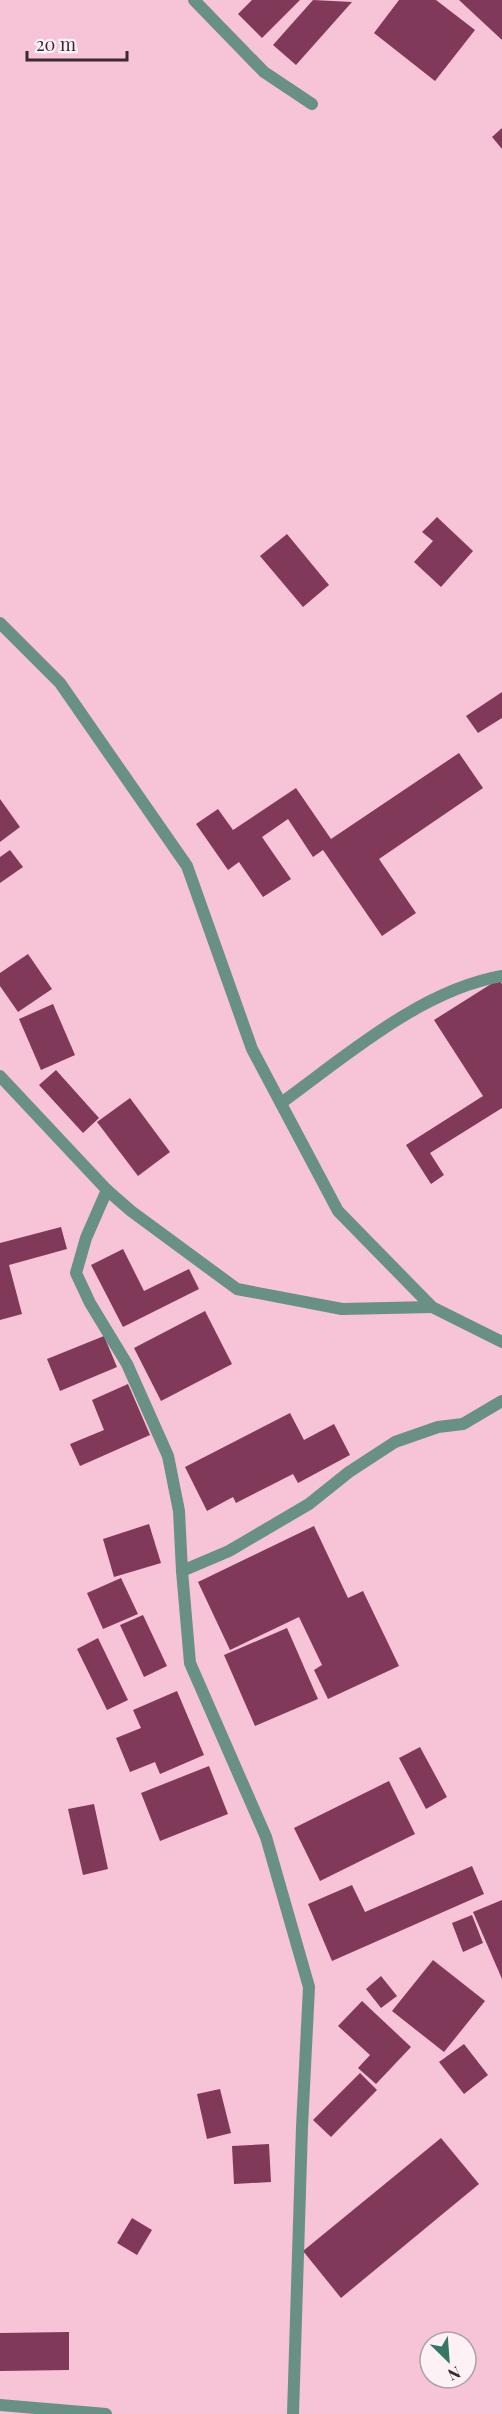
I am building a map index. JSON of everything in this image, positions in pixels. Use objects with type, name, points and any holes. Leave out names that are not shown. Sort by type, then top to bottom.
[{"type":"street","points":[[194,0],[264,72],[312,104]]},
{"type":"street","points":[[0,623],[60,683],[188,866],[252,1049],[338,1211],[432,1307],[502,1342]]},
{"type":"street","points":[[281,1103],[384,1029],[448,991],[502,976]]},
{"type":"street","points":[[0,1076],[107,1190],[131,1211],[237,1289],[342,1309],[432,1307]]},
{"type":"street","points":[[107,1190],[86,1238],[76,1273],[90,1304],[127,1364],[168,1456],[179,1511],[190,1664],[266,1837],[309,1987],[292,2414]]},
{"type":"street","points":[[182,1571],[229,1551],[309,1504],[349,1472],[395,1442],[438,1427],[463,1424],[502,1401]]},
{"type":"street","points":[[0,2405],[106,2414]]},
{"type":"building","points":[[252,0],[300,0],[262,38],[238,14]]},
{"type":"building","points":[[313,0],[352,2],[296,65],[273,45]]},
{"type":"building","points":[[399,0],[436,0],[475,30],[435,81],[374,33]]},
{"type":"building","points":[[459,0],[502,0],[502,40]]},
{"type":"building","points":[[502,128],[502,149],[492,137]]},
{"type":"building","points":[[437,517],[473,551],[441,587],[414,562],[433,541],[422,532]]},
{"type":"building","points":[[287,534],[329,585],[303,607],[260,556]]},
{"type":"building","points":[[502,692],[502,718],[478,733],[466,716]]},
{"type":"building","points":[[459,753],[483,788],[379,859],[416,913],[382,936],[323,850],[313,857],[288,819],[262,837],[291,879],[263,897],[239,862],[228,870],[196,824],[218,809],[233,830],[296,788],[331,839]]},
{"type":"building","points":[[0,799],[20,827],[0,842]]},
{"type":"building","points":[[10,850],[23,867],[0,883],[0,857]]},
{"type":"building","points":[[28,954],[52,989],[18,1012],[0,986],[0,973]]},
{"type":"building","points":[[499,979],[502,984],[502,1108],[430,1153],[444,1175],[431,1184],[406,1145],[483,1096],[434,1020]]},
{"type":"building","points":[[53,1004],[75,1055],[41,1070],[19,1019]]},
{"type":"building","points":[[56,1070],[99,1118],[83,1133],[39,1085]]},
{"type":"building","points":[[130,1098],[170,1152],[138,1176],[97,1122]]},
{"type":"building","points":[[61,1227],[67,1249],[9,1265],[22,1314],[0,1320],[0,1243]]},
{"type":"building","points":[[123,1249],[144,1291],[189,1269],[199,1289],[123,1327],[91,1265]]},
{"type":"building","points":[[205,1311],[232,1364],[161,1401],[134,1348]]},
{"type":"building","points":[[104,1336],[117,1367],[60,1391],[47,1359]]},
{"type":"building","points":[[128,1384],[150,1435],[80,1466],[70,1444],[104,1430],[92,1400]]},
{"type":"building","points":[[290,1413],[304,1440],[334,1424],[350,1455],[298,1483],[293,1474],[236,1503],[233,1497],[207,1511],[185,1467]]},
{"type":"building","points":[[149,1524],[161,1563],[114,1577],[103,1539]]},
{"type":"building","points":[[314,1526],[348,1598],[363,1591],[399,1666],[328,1699],[314,1670],[322,1665],[299,1617],[230,1650],[198,1582]]},
{"type":"building","points":[[121,1578],[138,1614],[103,1629],[87,1593]]},
{"type":"building","points":[[143,1615],[167,1666],[144,1677],[120,1625]]},
{"type":"building","points":[[287,1628],[318,1699],[255,1726],[224,1655]]},
{"type":"building","points":[[98,1638],[128,1700],[107,1710],[77,1649]]},
{"type":"building","points":[[177,1691],[204,1755],[160,1774],[155,1762],[130,1772],[116,1738],[141,1728],[133,1710]]},
{"type":"building","points":[[420,1747],[447,1797],[426,1809],[399,1758]]},
{"type":"building","points":[[209,1766],[228,1814],[160,1841],[141,1793]]},
{"type":"building","points":[[389,1781],[415,1834],[320,1881],[294,1828]]},
{"type":"building","points":[[94,1804],[108,1869],[83,1875],[68,1809]]},
{"type":"building","points":[[472,1866],[484,1894],[332,1961],[308,1904],[352,1885],[365,1912]]},
{"type":"building","points":[[502,1900],[502,1979],[473,1912]]},
{"type":"building","points":[[472,1915],[483,1943],[463,1952],[452,1923]]},
{"type":"building","points":[[433,1960],[485,2001],[444,2052],[392,2011]]},
{"type":"building","points":[[381,1976],[397,1996],[381,2008],[366,1989]]},
{"type":"building","points":[[362,2001],[411,2047],[376,2084],[358,2068],[370,2055],[338,2026]]},
{"type":"building","points":[[464,2044],[488,2075],[464,2094],[439,2062]]},
{"type":"building","points":[[360,2073],[377,2090],[331,2137],[313,2120]]},
{"type":"building","points":[[220,2089],[231,2133],[207,2139],[197,2094]]},
{"type":"building","points":[[441,2138],[479,2184],[341,2298],[303,2251]]},
{"type":"building","points":[[269,2144],[271,2182],[234,2184],[232,2146]]},
{"type":"building","points":[[132,2218],[152,2230],[137,2255],[117,2243]]},
{"type":"building","points":[[69,2332],[69,2370],[0,2371],[0,2333]]}]
